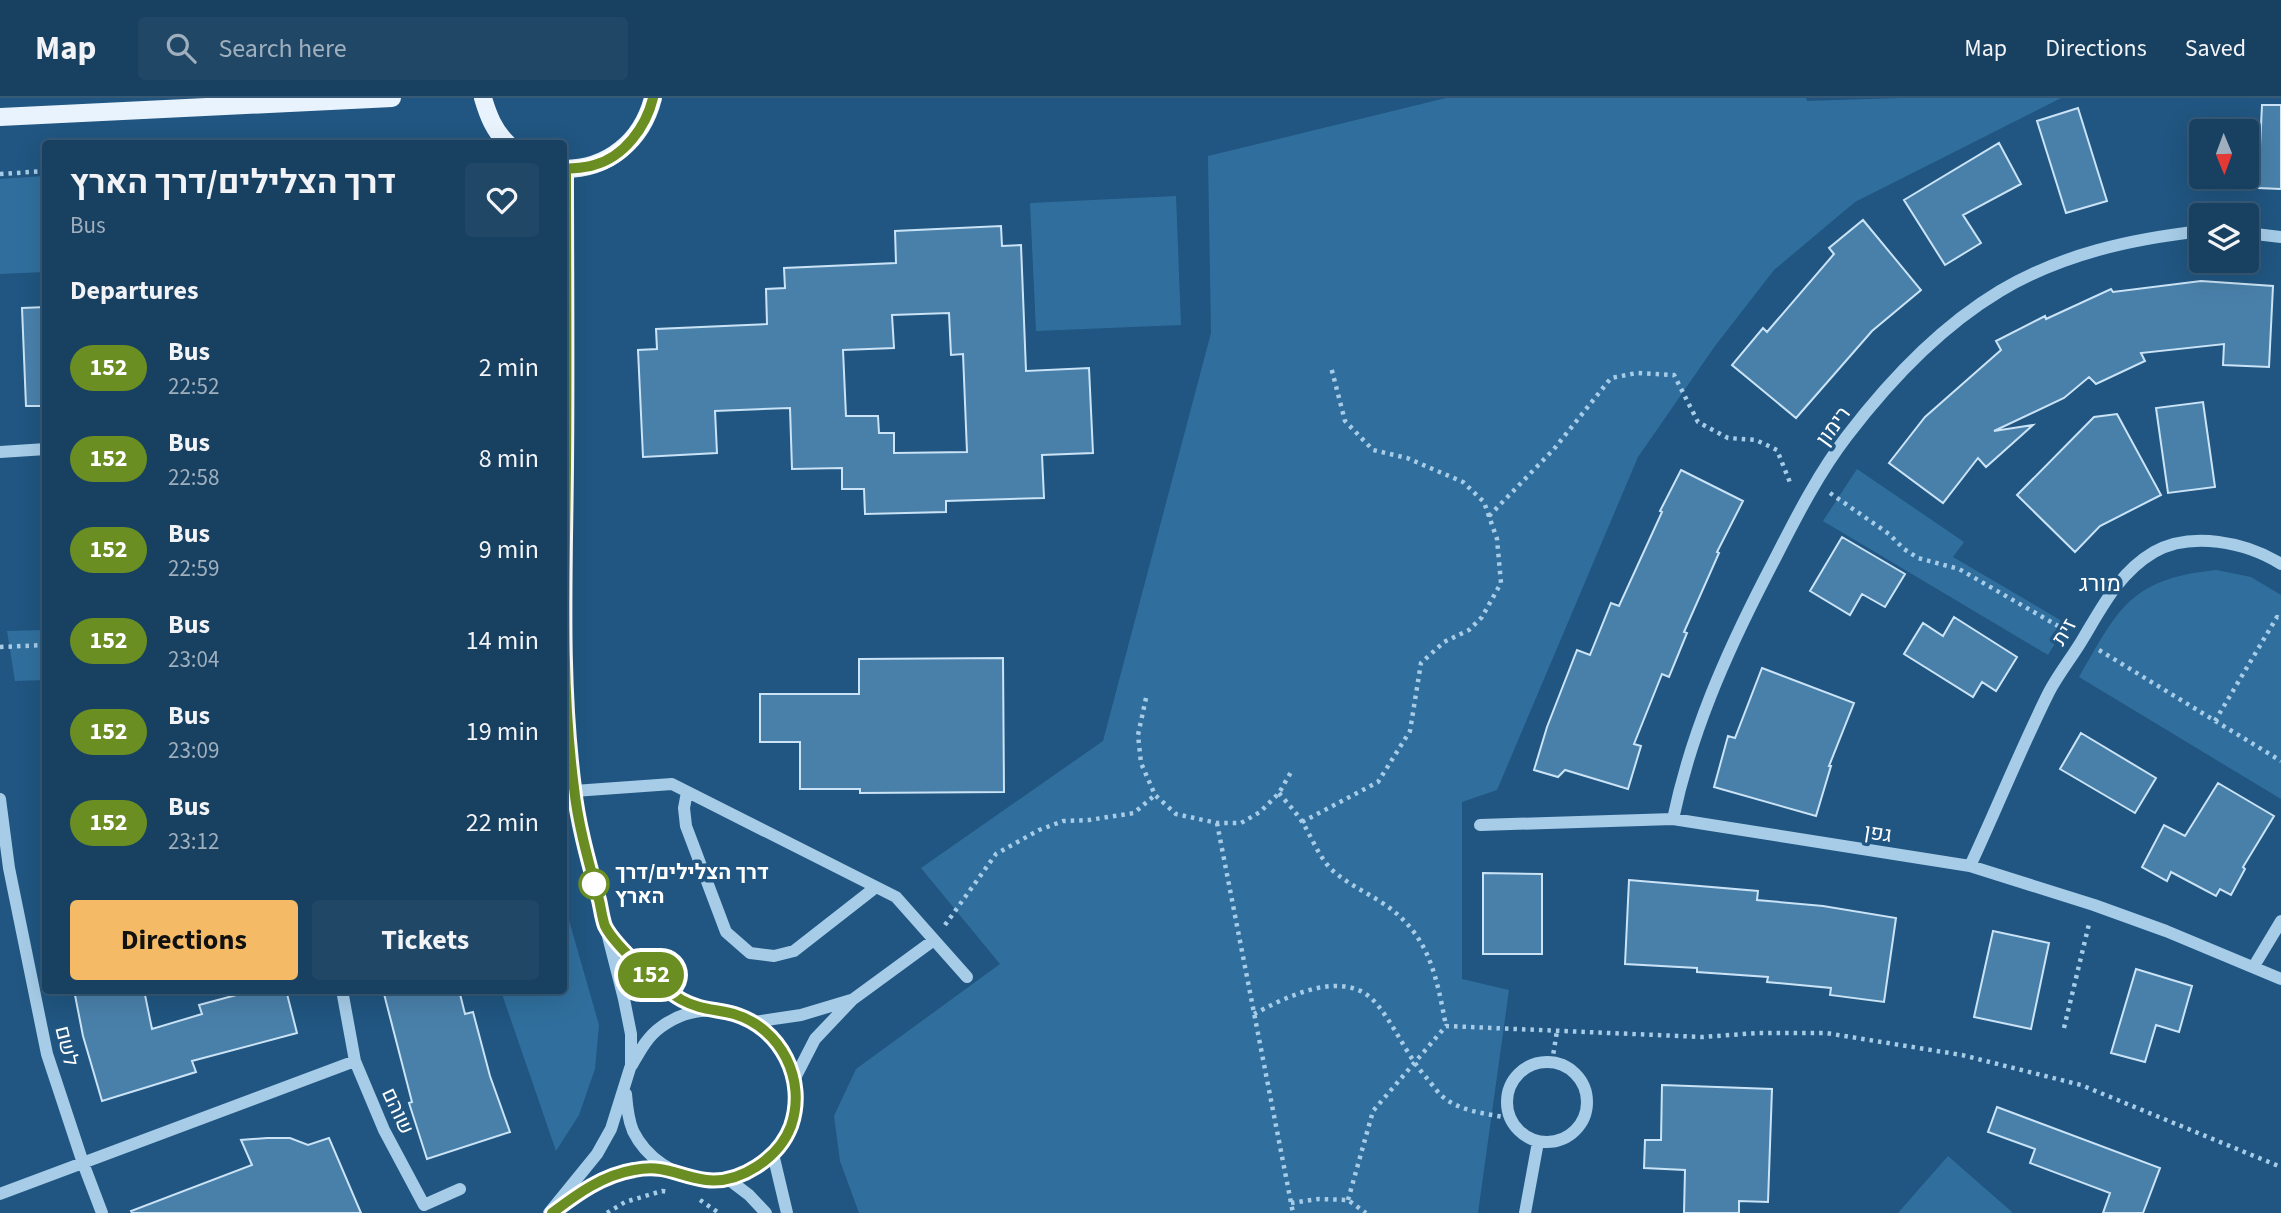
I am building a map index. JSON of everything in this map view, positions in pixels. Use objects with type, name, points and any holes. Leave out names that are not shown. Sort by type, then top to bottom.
[{"type":"main road","points":[[0,117],[392,98]]},
{"type":"main road","points":[[483,98],[489,117],[503,140]]},
{"type":"main road","points":[[567,169],[596,165],[622,150],[642,128],[653,98]]},
{"type":"street","name":"רימון","points":[[1672,819],[1682,776],[1729,648],[1801,509],[1846,437],[1914,359],[1954,323],[2001,291],[2049,266],[2108,246],[2189,233]]},
{"type":"street","points":[[2259,234],[2281,237]]},
{"type":"street","points":[[0,452],[42,449]]},
{"type":"street","name":"זית","points":[[1970,866],[2050,690],[2112,589],[2130,570],[2154,552],[2177,543],[2204,540],[2236,546],[2281,564]]},
{"type":"street","points":[[551,1213],[597,1154],[611,1129],[631,1065],[632,1034],[574,791],[567,690]]},
{"type":"street","points":[[574,791],[672,784],[896,897],[967,977]]},
{"type":"street","points":[[687,792],[684,808],[686,826],[726,932],[750,953],[774,956],[794,951],[876,887]]},
{"type":"street","name":"לשם","points":[[0,799],[9,867],[47,1054],[102,1213]]},
{"type":"street","name":"גפן","points":[[1480,825],[1672,819],[1970,866],[2094,905],[2254,966],[2281,979]]},
{"type":"street","points":[[2254,966],[2281,921]]},
{"type":"street","points":[[606,927],[630,957],[656,980],[681,999],[709,1011]]},
{"type":"street","points":[[795,1078],[815,1039],[852,1000],[934,940]]},
{"type":"street","name":"שוהם","points":[[343,994],[355,1061],[384,1130],[424,1205],[460,1189]]},
{"type":"street","points":[[754,1022],[801,1015],[852,1000]]},
{"type":"street","points":[[626,1087],[628,1117],[634,1132],[650,1156],[684,1177],[711,1181],[728,1179],[756,1168],[773,1154],[789,1131],[795,1111],[795,1078],[786,1056],[770,1035],[754,1022],[732,1013],[691,1013],[663,1026],[647,1040],[631,1065]]},
{"type":"street","points":[[0,1194],[355,1061]]},
{"type":"street","points":[[1539,1062],[1552,1062],[1569,1068],[1578,1077],[1586,1091],[1586,1113],[1572,1134],[1558,1141],[1538,1142],[1517,1130],[1509,1118],[1506,1103],[1509,1086],[1516,1074],[1539,1062]]},
{"type":"street","points":[[1525,1213],[1538,1142]]},
{"type":"street","points":[[773,1154],[787,1213]]},
{"type":"street","points":[[551,1213],[611,1175],[636,1169],[664,1167]]},
{"type":"street","points":[[728,1179],[766,1213]]},
{"type":"path","points":[[0,174],[42,171]]},
{"type":"path","points":[[1302,822],[1378,782],[1410,731],[1421,663],[1444,642],[1469,630],[1482,617],[1501,583],[1497,539],[1484,502],[1463,482],[1407,458],[1373,450],[1345,421],[1331,367]]},
{"type":"path","points":[[1489,516],[1553,449],[1611,378],[1637,373],[1674,375],[1698,422],[1728,438],[1756,440],[1777,450],[1801,509]]},
{"type":"path","points":[[1816,484],[1881,527],[1918,558],[1959,569],[2281,761]]},
{"type":"path","points":[[2214,721],[2277,617],[2281,620]]},
{"type":"path","points":[[0,647],[42,645]]},
{"type":"path","points":[[1146,698],[1138,735],[1141,762],[1155,795],[1176,814],[1217,824],[1241,823],[1260,812],[1279,793],[1291,772]]},
{"type":"path","points":[[1279,793],[1302,822],[1313,845],[1331,868],[1354,887],[1382,902],[1418,935],[1436,973],[1447,1026]]},
{"type":"path","points":[[934,940],[996,854],[1039,830],[1063,821],[1135,813],[1155,795]]},
{"type":"path","points":[[1217,824],[1293,1213]]},
{"type":"path","points":[[2064,1028],[2094,905]]},
{"type":"path","points":[[1254,1014],[1279,1000],[1310,988],[1355,988],[1373,1000],[1413,1063],[1445,1099],[1464,1109],[1509,1118]]},
{"type":"path","points":[[1447,1026],[1703,1037],[1757,1033],[1826,1033],[1962,1055],[2081,1085],[2194,1129],[2281,1167]]},
{"type":"path","points":[[1348,1200],[1373,1111],[1447,1026]]},
{"type":"path","points":[[1552,1062],[1557,1031]]},
{"type":"path","points":[[607,1213],[637,1198],[662,1191],[675,1193]]},
{"type":"path","points":[[698,1199],[719,1213]]},
{"type":"path","points":[[1291,1203],[1319,1199],[1348,1200],[1366,1213]]},
{"type":"shaded area","points":[[1446,98],[1806,98],[1807,101],[2061,98],[1855,202],[1774,270],[1715,346],[1638,457],[1497,790],[1462,802],[1462,979],[1509,990],[1478,1213],[859,1213],[840,1161],[834,1116],[856,1069],[1000,964],[921,868],[1103,741],[1211,333],[1208,156]]},
{"type":"shaded area","points":[[42,176],[42,272],[0,274],[0,179]]},
{"type":"shaded area","points":[[1176,196],[1181,325],[1036,331],[1030,203]]},
{"type":"shaded area","points":[[1857,469],[1964,542],[1953,557],[2067,624],[2048,655],[1823,521]]},
{"type":"shaded area","points":[[2216,570],[2251,577],[2281,595],[2281,799],[2079,677],[2105,632],[2130,601],[2164,581]]},
{"type":"shaded area","points":[[42,630],[42,680],[15,681],[7,631]]},
{"type":"shaded area","points":[[567,913],[599,1025],[595,1069],[579,1115],[556,1151],[502,994],[567,994]]},
{"type":"shaded area","points":[[1948,1156],[2012,1212],[1898,1213]]},
{"type":"building","points":[[2262,105],[2281,105],[2281,189],[2259,188]]},
{"type":"building","points":[[2078,108],[2107,201],[2066,213],[2037,121]]},
{"type":"building","points":[[1999,143],[2021,184],[1963,215],[1981,243],[1945,265],[1904,200]]},
{"type":"building","points":[[1863,220],[1921,290],[1872,331],[1796,418],[1732,365],[1763,328],[1767,332],[1834,254],[1829,248]]},
{"type":"building","points":[[1001,226],[1002,246],[1021,245],[1026,371],[1089,368],[1093,453],[1042,455],[1044,498],[946,501],[946,512],[865,514],[864,489],[842,489],[842,468],[792,469],[790,408],[715,411],[717,453],[643,457],[638,350],[657,349],[656,329],[767,324],[766,289],[785,288],[784,268],[896,263],[895,231]],"holes":[[[949,313],[951,355],[963,354],[967,452],[894,453],[894,433],[879,433],[878,416],[846,416],[843,350],[894,348],[892,315]]]},
{"type":"building","points":[[2201,281],[2273,286],[2269,367],[2223,365],[2224,344],[2141,353],[2145,361],[2096,384],[2089,377],[2064,398],[1994,431],[2033,425],[1986,467],[1978,458],[1943,503],[1889,463],[1925,417],[2001,350],[1996,341],[2045,316],[2046,319],[2111,289],[2113,292]]},
{"type":"building","points":[[42,307],[42,406],[26,406],[22,308]]},
{"type":"building","points":[[2203,402],[2215,487],[2168,493],[2156,408]]},
{"type":"building","points":[[2117,414],[2161,495],[2100,526],[2075,552],[2017,495],[2094,417]]},
{"type":"building","points":[[1681,470],[1743,501],[1717,552],[1719,553],[1684,632],[1687,633],[1669,677],[1662,674],[1634,744],[1641,746],[1628,789],[1565,770],[1558,777],[1534,770],[1547,727],[1577,650],[1590,655],[1611,603],[1619,606],[1662,512],[1660,511]]},
{"type":"building","points":[[1842,537],[1905,574],[1885,607],[1862,594],[1850,615],[1810,591]]},
{"type":"building","points":[[1954,617],[2017,657],[1996,691],[1982,682],[1973,697],[1904,654],[1923,623],[1943,636]]},
{"type":"building","points":[[1003,658],[1004,792],[860,793],[860,789],[800,789],[800,742],[760,742],[760,694],[859,694],[859,659]]},
{"type":"building","points":[[1762,668],[1854,703],[1829,766],[1816,816],[1714,787],[1728,736],[1735,738]]},
{"type":"building","points":[[2081,733],[2156,778],[2135,813],[2060,769]]},
{"type":"building","points":[[2218,783],[2274,816],[2243,867],[2245,869],[2231,895],[2220,889],[2216,896],[2171,872],[2167,881],[2142,867],[2164,825],[2185,836]]},
{"type":"building","points":[[1483,873],[1542,874],[1542,954],[1483,954]]},
{"type":"building","points":[[1629,880],[1758,891],[1757,900],[1823,906],[1896,918],[1884,1002],[1830,995],[1831,988],[1767,982],[1768,977],[1697,972],[1697,968],[1625,964]]},
{"type":"building","points":[[1993,931],[2049,943],[2031,1029],[1974,1017]]},
{"type":"building","points":[[2136,969],[2192,986],[2179,1032],[2156,1025],[2145,1062],[2111,1053]]},
{"type":"building","points":[[75,994],[145,994],[152,1029],[202,1014],[199,1005],[240,994],[287,994],[297,1033],[192,1061],[196,1072],[102,1101],[83,1036]]},
{"type":"building","points":[[384,994],[460,994],[465,1014],[473,1012],[490,1076],[510,1132],[427,1159],[409,1103],[412,1102]]},
{"type":"building","points":[[1662,1085],[1772,1089],[1768,1202],[1739,1201],[1739,1213],[1684,1213],[1685,1170],[1644,1168],[1645,1140],[1661,1140]]},
{"type":"building","points":[[1997,1107],[2160,1168],[2143,1213],[2103,1213],[2110,1193],[2030,1163],[2035,1149],[1988,1132]]},
{"type":"building","points":[[290,1138],[308,1145],[329,1138],[361,1213],[132,1213],[131,1211],[252,1165],[241,1140]]},
{"type":"bus line","name":"152","points":[[567,169],[596,165],[622,150],[642,128],[653,98]]},
{"type":"bus line","name":"152","points":[[552,1213],[611,1175],[636,1169],[664,1167],[684,1177],[711,1181],[728,1179],[756,1168],[773,1154],[789,1131],[795,1111],[795,1078],[786,1056],[770,1035],[754,1022],[732,1013],[709,1011],[681,999],[630,957],[606,927],[574,791],[567,690]]},
{"type":"place","name":"דרך הצלילים/דרך הארץ","points":[[594,884]]},
{"type":"district","name":"מורג","points":[[2100,583]]}]
